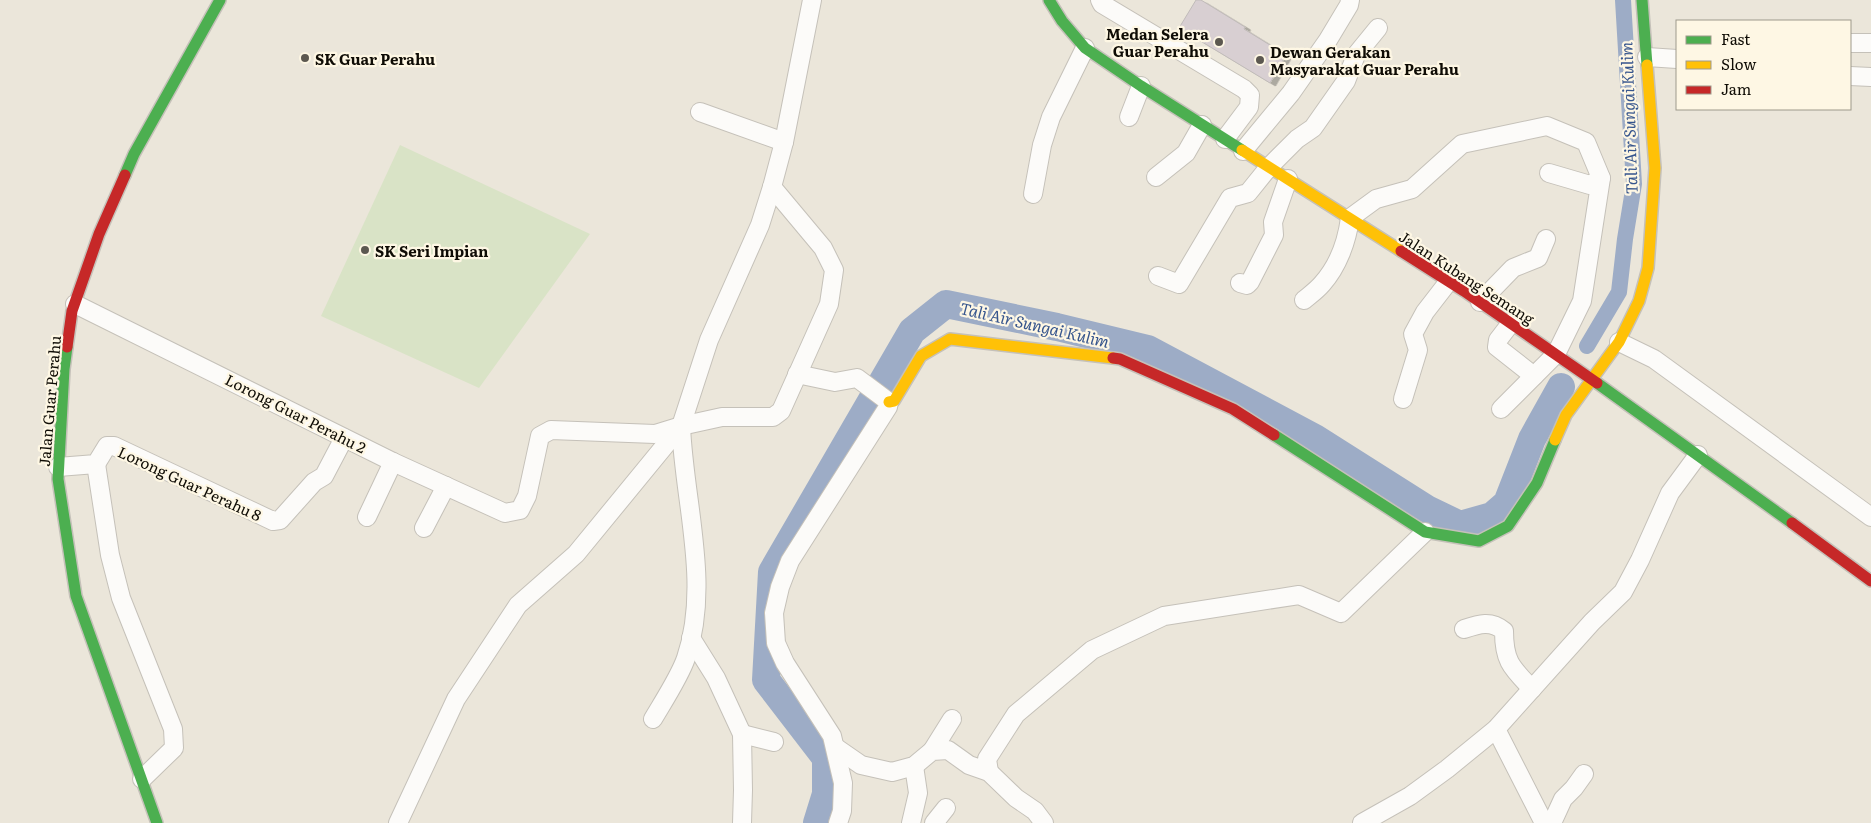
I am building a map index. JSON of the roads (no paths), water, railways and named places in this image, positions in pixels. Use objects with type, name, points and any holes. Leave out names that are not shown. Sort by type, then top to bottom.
[{"type":"street","name":"Jalan Guar Perahu","points":[[157,823],[76,596],[58,479],[64,369],[72,311],[99,234],[134,154],[220,0]]},
{"type":"street","points":[[653,720],[686,660],[697,598],[692,527],[682,455],[681,426],[709,340],[760,224],[772,187],[784,142],[812,0]]},
{"type":"street","name":"Jalan Kubang Semang","points":[[1049,0],[1062,21],[1085,48],[1224,140],[1449,281],[1591,378],[1871,580]]},
{"type":"street","points":[[1100,0],[1102,4],[1244,89],[1250,95],[1249,107],[1224,140]]},
{"type":"street","points":[[1243,151],[1291,93],[1328,40],[1350,0]]},
{"type":"street","points":[[796,374],[835,382],[857,378],[886,400],[894,401],[921,356],[950,339],[1120,359],[1233,409],[1425,532],[1479,540],[1508,526],[1537,483],[1566,415],[1591,378],[1619,342],[1639,301],[1648,268],[1655,168],[1642,0]]},
{"type":"street","points":[[1158,276],[1179,284],[1230,198],[1248,193],[1269,167],[1297,139],[1313,128],[1346,81],[1356,55],[1378,28]]},
{"type":"street","points":[[1851,43],[1871,43]]},
{"type":"street","points":[[1033,194],[1042,145],[1051,117],[1085,48]]},
{"type":"street","points":[[1646,57],[1676,59]]},
{"type":"street","points":[[1851,76],[1871,77]]},
{"type":"street","points":[[1129,117],[1141,86]]},
{"type":"street","points":[[700,112],[784,142]]},
{"type":"street","points":[[1156,177],[1186,153],[1202,125]]},
{"type":"street","points":[[1304,300],[1322,284],[1335,264],[1348,234],[1350,218],[1376,199],[1412,189],[1462,144],[1547,126],[1586,142],[1602,178],[1582,301],[1556,354],[1501,409]]},
{"type":"street","points":[[1549,173],[1590,185],[1602,178]]},
{"type":"street","points":[[1240,283],[1247,285],[1250,282],[1269,248],[1274,234],[1273,222],[1288,179]]},
{"type":"street","points":[[398,823],[456,699],[518,606],[576,554],[681,426],[722,417],[773,417],[781,411],[829,304],[834,270],[823,248],[772,187]]},
{"type":"street","points":[[1480,302],[1513,268],[1538,258],[1546,239]]},
{"type":"street","points":[[1403,399],[1418,350],[1413,334],[1425,312],[1449,281]]},
{"type":"street","name":"Lorong Guar Perahu 2","points":[[75,304],[344,438],[505,513],[520,510],[527,496],[540,436],[551,430],[655,434],[681,426]]},
{"type":"street","points":[[1511,323],[1498,340],[1497,347],[1534,376]]},
{"type":"street","points":[[1619,342],[1654,359],[1871,517]]},
{"type":"street","points":[[838,823],[842,811],[843,783],[832,736],[785,663],[776,643],[774,613],[780,587],[790,561],[888,407],[886,400]]},
{"type":"street","name":"Lorong Guar Perahu 8","points":[[58,467],[96,464],[107,446],[114,446],[273,521],[280,520],[314,482],[324,476],[344,438]]},
{"type":"street","points":[[1362,823],[1410,796],[1447,770],[1496,729],[1592,622],[1623,592],[1640,560],[1670,493],[1698,455]]},
{"type":"street","points":[[367,518],[394,462]]},
{"type":"street","points":[[96,464],[110,555],[120,598],[173,729],[174,748],[142,779]]},
{"type":"street","points":[[424,528],[446,486]]},
{"type":"street","points":[[989,772],[987,759],[1016,714],[1092,650],[1164,616],[1250,602],[1299,595],[1341,612],[1425,532]]},
{"type":"street","points":[[1464,629],[1480,624],[1496,625],[1504,632],[1504,651],[1514,671],[1532,689]]},
{"type":"street","points":[[691,638],[716,678],[742,734],[742,823]]},
{"type":"street","points":[[835,747],[861,766],[892,772],[914,766],[932,752],[952,719]]},
{"type":"street","points":[[1496,729],[1544,823]]},
{"type":"street","points":[[742,734],[774,742]]},
{"type":"street","points":[[932,752],[948,750],[969,765],[989,772],[1016,798],[1035,811],[1044,823]]},
{"type":"street","points":[[911,823],[918,792],[914,766]]},
{"type":"street","points":[[1552,823],[1564,799],[1584,774]]},
{"type":"street","points":[[934,823],[946,808]]},
{"type":"waterway","name":"Tali Air Sungai Kulim","points":[[1587,346],[1619,292],[1634,184],[1623,0]]},
{"type":"waterway","name":"Tali Air Sungai Kulim","points":[[817,823],[826,794],[826,758],[766,680],[772,572],[912,331],[946,304],[1057,327],[1148,349],[1315,438],[1427,509],[1460,525],[1492,516],[1507,503],[1532,439],[1561,387]]},
{"type":"place","name":"Medan Selera Guar Perahu","points":[[1219,42]]},
{"type":"place","name":"SK Guar Perahu","points":[[305,58]]},
{"type":"place","name":"Dewan Gerakan Masyarakat Guar Perahu","points":[[1260,60]]},
{"type":"place","name":"SK Seri Impian","points":[[365,250]]}]
